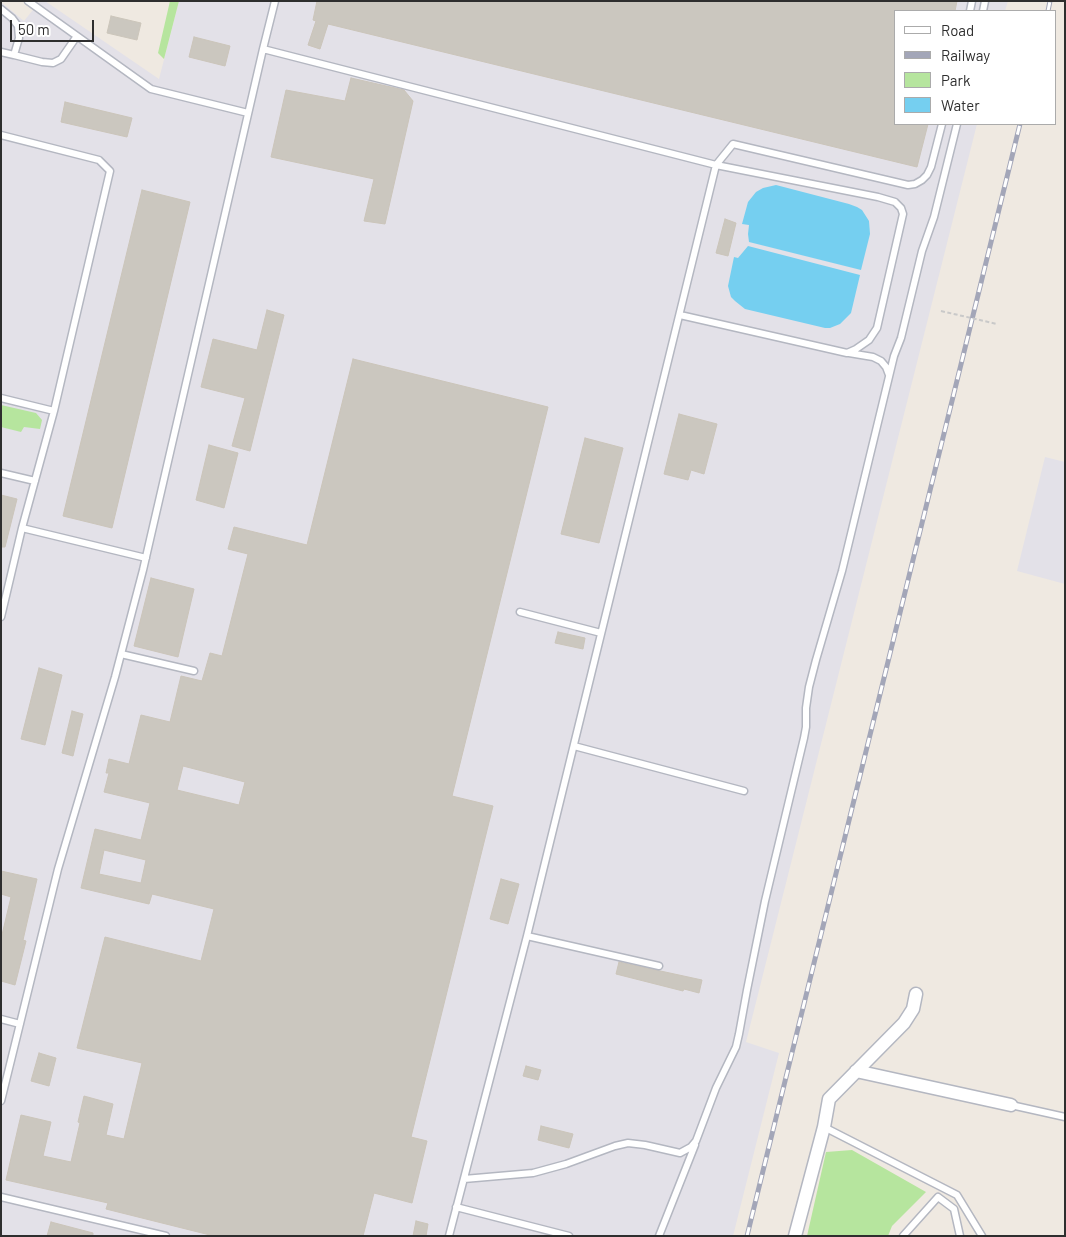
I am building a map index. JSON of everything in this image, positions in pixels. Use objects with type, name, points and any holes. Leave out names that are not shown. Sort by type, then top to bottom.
[{"type":"street","points":[[795,1236],[824,1127],[829,1099],[904,1023],[913,1009],[916,994]]},
{"type":"street","points":[[856,1071],[1011,1105]]},
{"type":"lane","points":[[28,1],[151,89],[248,113]]},
{"type":"lane","points":[[1,1101],[58,868],[121,654],[146,558],[275,1]]},
{"type":"lane","points":[[1,9],[18,26],[19,38],[14,55]]},
{"type":"lane","points":[[1,52],[53,63],[61,59],[77,36]]},
{"type":"lane","points":[[263,49],[716,165],[896,202],[901,208],[902,214],[877,328],[869,340],[848,352]]},
{"type":"lane","points":[[449,1236],[527,936],[716,165],[734,144],[908,186],[922,180],[927,175],[931,167],[942,125]]},
{"type":"lane","points":[[659,1236],[716,1088],[736,1047],[765,901],[804,738],[809,687],[842,571],[894,356],[901,338],[922,251],[934,217],[957,125]]},
{"type":"lane","points":[[1,135],[100,160],[110,171],[54,411],[22,528],[1,617]]},
{"type":"lane","points":[[680,314],[873,357],[881,361],[886,367],[889,376]]},
{"type":"lane","points":[[1,398],[54,411]]},
{"type":"lane","points":[[1,473],[35,481]]},
{"type":"lane","points":[[22,528],[146,558]]},
{"type":"lane","points":[[520,612],[602,633]]},
{"type":"lane","points":[[121,654],[194,671]]},
{"type":"lane","points":[[574,746],[744,791]]},
{"type":"lane","points":[[527,936],[659,966]]},
{"type":"lane","points":[[1,1019],[20,1024]]},
{"type":"lane","points":[[1011,1105],[1065,1116]]},
{"type":"lane","points":[[824,1127],[956,1195],[982,1236]]},
{"type":"lane","points":[[464,1179],[533,1174],[615,1146],[628,1144],[645,1145],[680,1153],[691,1147],[696,1141]]},
{"type":"lane","points":[[936,1184],[946,1195],[944,1201]]},
{"type":"lane","points":[[1,1197],[166,1236]]},
{"type":"lane","points":[[903,1236],[938,1197],[954,1210],[960,1236]]},
{"type":"lane","points":[[456,1208],[569,1236]]},
{"type":"path","points":[[942,311],[997,324]]},
{"type":"shaded area","points":[[40,1],[45,1],[159,79],[179,1],[1008,1],[1005,10],[894,10],[894,125],[977,125],[746,1042],[779,1053],[733,1236],[1,1236],[1,2],[24,21]]},
{"type":"shaded area","points":[[1045,457],[1065,462],[1065,584],[1017,571]]},
{"type":"green space","points":[[170,1],[179,1],[164,59],[158,53]]},
{"type":"green space","points":[[1,405],[36,413],[42,420],[40,429],[24,427],[21,432],[1,427]]},
{"type":"green space","points":[[852,1150],[926,1192],[892,1226],[888,1236],[807,1236],[826,1152]]},
{"type":"water","points":[[776,185],[849,204],[862,210],[869,221],[870,234],[861,270],[749,242],[749,225],[742,224],[748,202],[756,192]]},
{"type":"water","points":[[748,246],[860,275],[851,313],[840,324],[825,328],[745,309],[731,297],[728,286],[734,257],[738,258]]},
{"type":"building","points":[[317,1],[957,1],[955,10],[894,10],[894,125],[928,125],[917,167],[328,24],[320,49],[308,45],[316,21],[313,20]]},
{"type":"building","points":[[111,16],[141,23],[137,40],[107,33]]},
{"type":"building","points":[[194,37],[230,46],[225,66],[189,57]]},
{"type":"building","points":[[351,78],[404,90],[413,101],[385,224],[364,221],[374,179],[271,157],[286,90],[345,101]]},
{"type":"building","points":[[65,102],[132,118],[127,137],[61,122]]},
{"type":"building","points":[[142,190],[190,202],[112,528],[63,516]]},
{"type":"building","points":[[725,219],[736,223],[728,256],[716,253]]},
{"type":"building","points":[[267,310],[284,315],[250,451],[232,446],[245,398],[201,387],[213,339],[257,350]]},
{"type":"building","points":[[353,359],[548,407],[452,796],[493,806],[411,1137],[427,1141],[412,1203],[374,1193],[363,1236],[214,1236],[106,1209],[108,1203],[6,1180],[21,1115],[51,1122],[43,1156],[71,1162],[84,1096],[113,1104],[106,1135],[124,1139],[142,1063],[77,1048],[105,937],[201,961],[214,909],[152,894],[149,904],[81,888],[95,829],[141,840],[150,803],[104,792],[109,773],[106,773],[109,759],[129,764],[141,715],[170,722],[181,676],[202,681],[210,653],[222,656],[248,554],[228,549],[234,527],[307,545]],"holes":[[[183,766],[245,782],[239,805],[177,790]],[[104,850],[146,860],[141,883],[99,874]]]},
{"type":"building","points":[[679,414],[717,424],[704,474],[691,470],[688,480],[664,474]]},
{"type":"building","points":[[585,438],[623,448],[599,543],[561,534]]},
{"type":"building","points":[[209,445],[238,453],[224,508],[196,500]]},
{"type":"building","points":[[1,495],[17,499],[5,547],[1,547]]},
{"type":"building","points":[[151,578],[194,589],[178,657],[134,646]]},
{"type":"building","points":[[558,632],[585,638],[583,649],[555,643]]},
{"type":"building","points":[[39,668],[62,675],[45,745],[21,739]]},
{"type":"building","points":[[72,711],[83,714],[73,756],[62,753]]},
{"type":"building","points":[[1,871],[37,879],[23,940],[26,941],[15,985],[1,981],[1,939],[11,897],[1,894]]},
{"type":"building","points":[[501,879],[519,884],[508,924],[490,919]]},
{"type":"building","points":[[619,962],[702,980],[699,993],[684,989],[683,991],[616,974]]},
{"type":"building","points":[[39,1053],[56,1058],[49,1086],[31,1081]]},
{"type":"building","points":[[526,1066],[541,1070],[538,1080],[523,1076]]},
{"type":"building","points":[[541,1126],[573,1134],[569,1148],[538,1140]]},
{"type":"building","points":[[416,1221],[428,1224],[426,1236],[413,1236]]},
{"type":"building","points":[[51,1222],[93,1233],[93,1236],[47,1236]]},
{"type":"railway","points":[[1048,10],[1050,1]]},
{"type":"railway","points":[[747,1236],[1020,125]]}]
